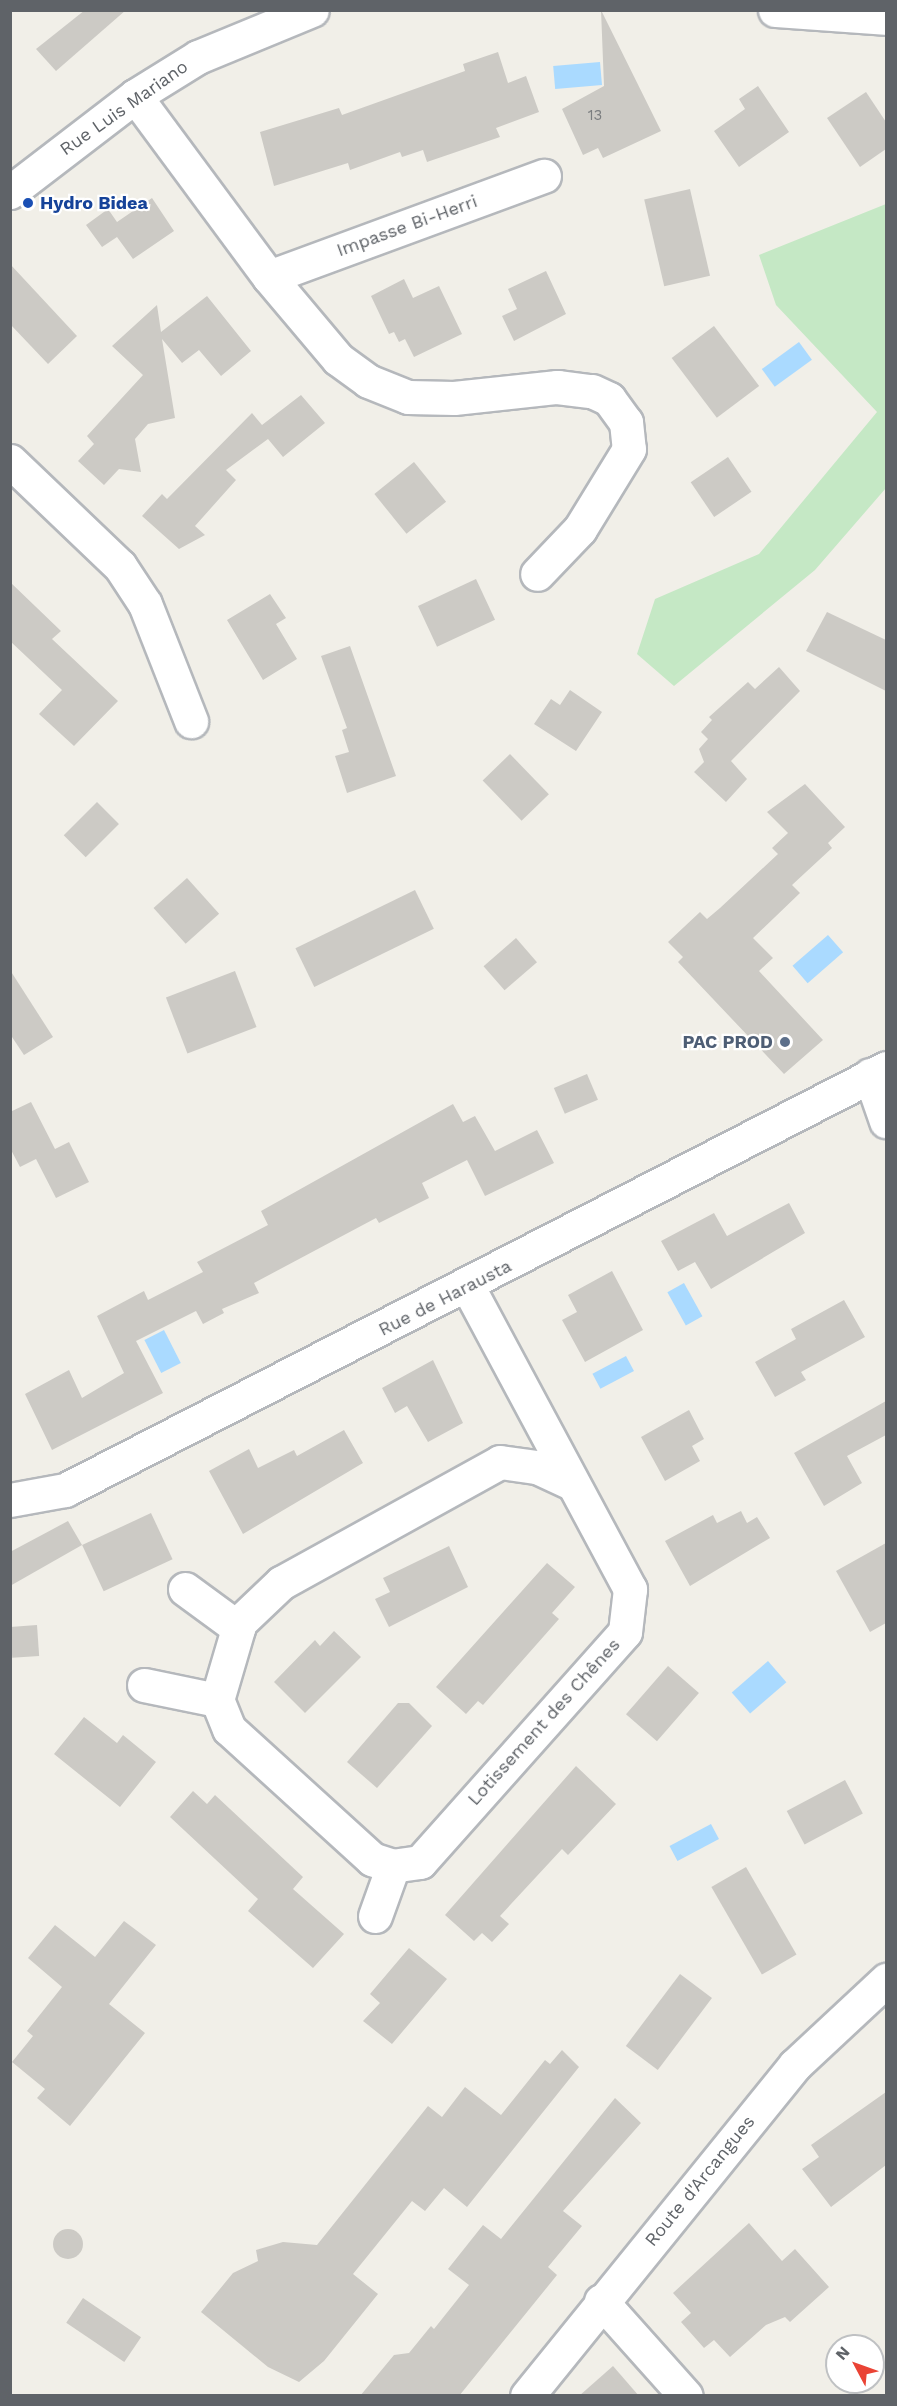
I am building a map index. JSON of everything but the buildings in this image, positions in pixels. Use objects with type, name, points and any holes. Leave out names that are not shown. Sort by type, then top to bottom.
[{"type":"street","name":"Rue Luis Mariano","points":[[10,192],[135,96],[208,52],[312,10]]},
{"type":"street","points":[[775,10],[886,18]]},
{"type":"street","points":[[135,96],[269,277],[338,359],[368,381],[408,397],[454,398],[557,387],[592,391],[609,399],[626,422],[629,450],[580,529],[537,574]]},
{"type":"street","name":"Impasse Bi-Herri","points":[[269,277],[544,176]]},
{"type":"street","points":[[10,461],[120,566],[145,603],[191,721]]},
{"type":"street","points":[[878,1071],[886,1121]]},
{"type":"street","name":"Rue de Harausta","points":[[10,1500],[64,1490],[468,1287],[878,1071]]},
{"type":"street","name":"Lotissement des Chênes","points":[[393,1866],[420,1862],[625,1632],[630,1589],[571,1483],[468,1287]]},
{"type":"street","points":[[375,1916],[393,1866],[372,1859],[229,1729],[217,1700],[238,1628],[281,1583],[500,1461],[534,1414]]},
{"type":"street","points":[[500,1461],[537,1467],[571,1483]]},
{"type":"street","points":[[185,1589],[238,1628]]},
{"type":"street","points":[[144,1685],[217,1700]]},
{"type":"street","name":"Route d'Arcangues","points":[[527,2396],[601,2301],[795,2065],[886,1980]]},
{"type":"street","points":[[601,2301],[686,2396]]},
{"type":"green space","points":[[886,204],[886,488],[815,570],[674,686],[637,654],[655,599],[759,554],[877,412],[776,305],[759,255]]},
{"type":"water","points":[[600,62],[602,85],[555,89],[553,66]]},
{"type":"water","points":[[799,342],[812,360],[775,387],[762,369]]},
{"type":"water","points":[[828,935],[843,952],[808,983],[793,966]]},
{"type":"water","points":[[684,1283],[702,1316],[686,1325],[667,1292]]},
{"type":"water","points":[[164,1330],[181,1363],[161,1373],[144,1340]]},
{"type":"water","points":[[626,1356],[634,1371],[600,1389],[592,1374]]},
{"type":"water","points":[[768,1661],[786,1682],[750,1714],[732,1692]]},
{"type":"water","points":[[711,1824],[719,1839],[677,1861],[670,1846]]},
{"type":"place","name":"Hydro Bidea","points":[[28,203]]},
{"type":"place","name":"PAC PROD","points":[[785,1042]]}]
